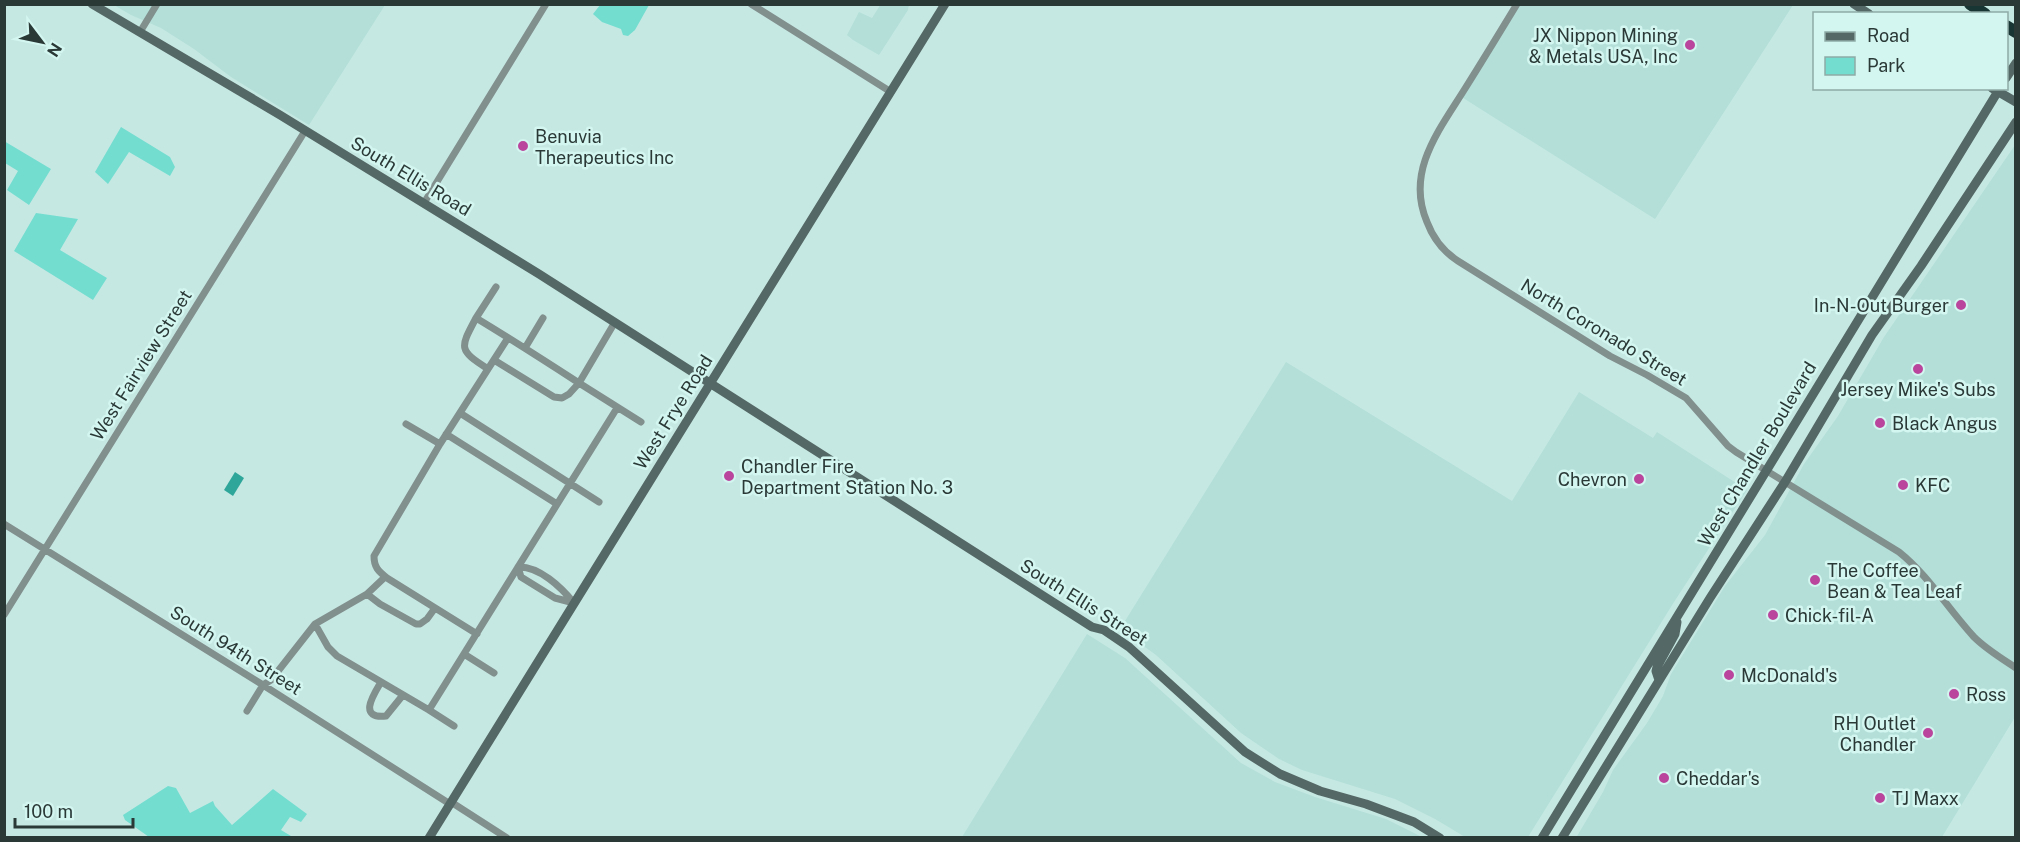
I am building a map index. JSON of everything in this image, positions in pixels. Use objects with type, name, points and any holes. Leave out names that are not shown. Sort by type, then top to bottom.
[{"type":"street","name":"South Ellis Road","points":[[92,4],[424,203],[710,383]]},
{"type":"street","points":[[141,32],[157,4]]},
{"type":"street","points":[[424,203],[546,4]]},
{"type":"street","points":[[751,4],[891,92]]},
{"type":"street","name":"West Frye Road","points":[[429,837],[945,4]]},
{"type":"street","name":"North Coronado Street","points":[[1517,4],[1434,140],[1423,163],[1419,188],[1420,203],[1437,242],[1451,256],[1610,356],[1678,393],[1694,405],[1728,446],[1907,558],[1975,637],[1993,653],[2016,668]]},
{"type":"street","points":[[2008,76],[2016,63]]},
{"type":"street","points":[[1997,90],[2016,102]]},
{"type":"street","name":"West Chandler Boulevard","points":[[1542,837],[1997,90]]},
{"type":"street","name":"West Chandler Boulevard","points":[[1562,837],[1785,482],[1872,335],[1921,266],[2016,122]]},
{"type":"street","name":"West Fairview Street","points":[[4,615],[305,131]]},
{"type":"street","points":[[488,369],[474,360],[465,350],[464,342],[496,287]]},
{"type":"street","points":[[476,318],[641,422]]},
{"type":"street","points":[[525,348],[543,318]]},
{"type":"street","points":[[494,360],[554,397],[562,398],[579,383],[615,322]]},
{"type":"street","points":[[477,634],[385,577],[374,564],[379,546],[446,434],[508,338]]},
{"type":"street","name":"South Ellis Street","points":[[710,383],[1092,627],[1104,630],[1129,647],[1245,752],[1280,774],[1320,791],[1366,804],[1414,822],[1440,837]]},
{"type":"street","points":[[429,710],[617,408]]},
{"type":"street","points":[[460,413],[599,502]]},
{"type":"street","points":[[406,424],[440,444]]},
{"type":"street","points":[[446,434],[557,504]]},
{"type":"street","name":"South 94th Street","points":[[4,524],[507,837]]},
{"type":"street","points":[[518,567],[528,567],[562,588],[574,603]]},
{"type":"street","points":[[518,567],[521,577],[555,598],[574,603]]},
{"type":"street","points":[[247,711],[263,685],[271,680],[315,624],[367,594],[385,577]]},
{"type":"street","points":[[367,594],[416,624],[424,622],[435,608]]},
{"type":"street","points":[[1659,680],[1657,667],[1676,634],[1677,617]]},
{"type":"street","points":[[315,624],[328,647],[337,656],[454,726]]},
{"type":"street","points":[[464,654],[494,673]]},
{"type":"street","points":[[381,682],[369,703],[369,709],[374,714],[381,717],[386,716],[403,695]]},
{"type":"shaded area","points":[[114,5],[385,5],[309,125],[231,77],[161,28]]},
{"type":"shaded area","points":[[879,5],[909,5],[879,55],[847,35],[859,12],[872,18]]},
{"type":"shaded area","points":[[1517,5],[1793,5],[1655,219],[1460,96]]},
{"type":"shaded area","points":[[2015,145],[2015,717],[1942,837],[1576,838],[1613,770],[1647,723],[1663,696],[1671,674],[1725,586],[1765,535],[1804,464],[1838,416],[1884,337]]},
{"type":"shaded area","points":[[1286,362],[1512,501],[1579,392],[1653,438],[1657,432],[1747,490],[1674,602],[1528,837],[1465,837],[1395,799],[1302,770],[1279,759],[1241,733],[1156,655],[1120,629]]},
{"type":"shaded area","points":[[235,472],[244,478],[233,496],[224,490]]},
{"type":"shaded area","points":[[1087,634],[1125,658],[1241,763],[1275,782],[1386,819],[1422,837],[962,837]]},
{"type":"green space","points":[[600,5],[649,5],[635,30],[628,36],[623,35],[621,29],[602,22],[593,14]]},
{"type":"green space","points":[[121,127],[170,157],[175,167],[170,176],[129,152],[108,184],[95,172]]},
{"type":"green space","points":[[4,141],[51,169],[29,205],[7,190],[18,171],[5,163]]},
{"type":"green space","points":[[36,213],[78,219],[60,250],[107,278],[93,300],[14,251]]},
{"type":"green space","points":[[168,786],[176,788],[190,813],[213,801],[232,825],[273,789],[307,814],[301,822],[290,817],[281,830],[291,836],[290,838],[149,837],[125,820],[123,815]]},
{"type":"place","name":"JX Nippon Mining & Metals USA, Inc","points":[[1690,45]]},
{"type":"place","name":"Benuvia Therapeutics Inc","points":[[523,146]]},
{"type":"place","name":"In-N-Out Burger","points":[[1961,305]]},
{"type":"place","name":"Jersey Mike's Subs","points":[[1918,369]]},
{"type":"place","name":"Black Angus","points":[[1880,423]]},
{"type":"place","name":"Chandler Fire Department Station No. 3","points":[[729,476]]},
{"type":"place","name":"Chevron","points":[[1639,479]]},
{"type":"place","name":"KFC","points":[[1903,485]]},
{"type":"place","name":"The Coffee Bean & Tea Leaf","points":[[1815,580]]},
{"type":"place","name":"Chick-fil-A","points":[[1773,615]]},
{"type":"place","name":"McDonald's","points":[[1729,675]]},
{"type":"place","name":"Ross","points":[[1954,694]]},
{"type":"place","name":"RH Outlet Chandler","points":[[1928,733]]},
{"type":"place","name":"Cheddar's","points":[[1664,778]]},
{"type":"place","name":"TJ Maxx","points":[[1880,798]]}]
